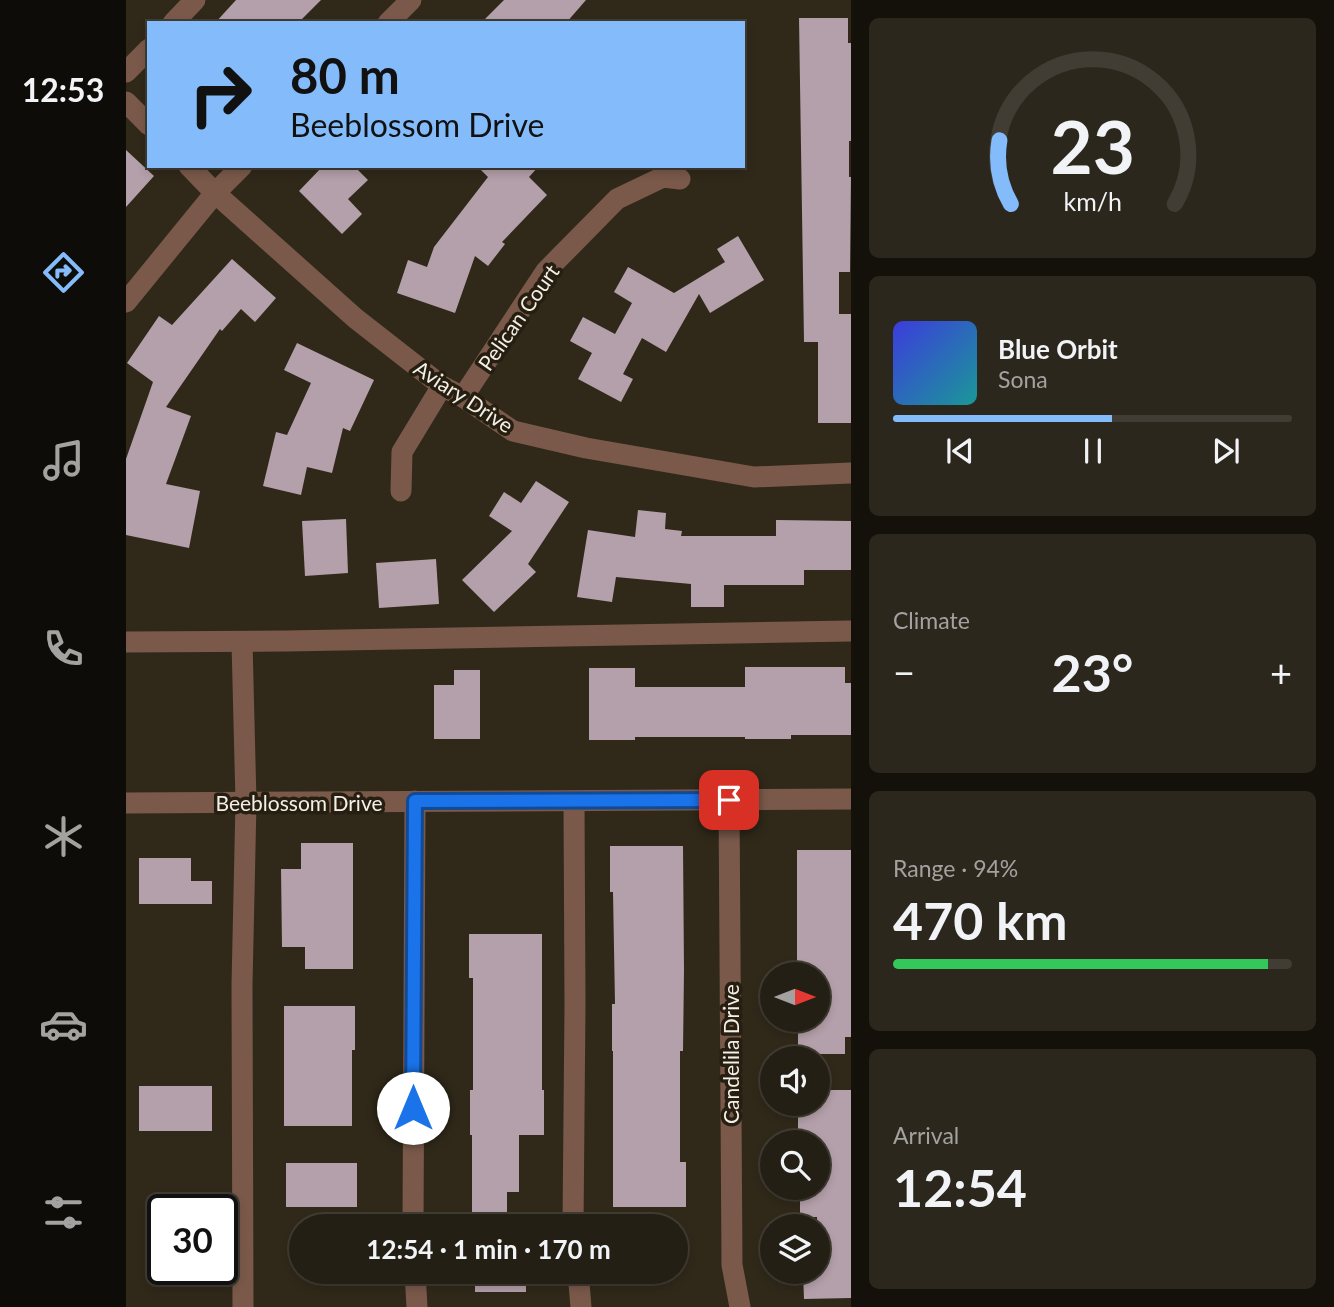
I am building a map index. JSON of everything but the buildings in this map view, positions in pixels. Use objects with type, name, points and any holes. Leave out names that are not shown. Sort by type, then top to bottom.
[{"type":"street","points":[[175,21],[195,0]]},
{"type":"street","points":[[390,21],[411,0]]},
{"type":"street","points":[[126,72],[147,50]]},
{"type":"street","points":[[126,102],[147,123]]},
{"type":"street","name":"Aviary Drive","points":[[191,168],[215,193],[355,318],[442,386],[513,431],[586,448],[754,477],[851,473]]},
{"type":"street","points":[[126,302],[215,193],[240,168]]},
{"type":"street","name":"Pelican Court","points":[[463,397],[547,271],[617,199],[663,177],[680,179]]},
{"type":"street","points":[[401,491],[402,452],[442,386]]},
{"type":"street","points":[[126,642],[851,631]]},
{"type":"street","points":[[242,642],[246,802],[242,999],[243,1307]]},
{"type":"street","name":"Beeblossom Drive","points":[[126,803],[851,799]]},
{"type":"street","name":"Candelila Drive","points":[[729,800],[732,1265],[740,1307]]},
{"type":"street","points":[[412,1214],[415,801]]},
{"type":"street","points":[[573,1214],[574,801]]},
{"type":"street","points":[[416,1284],[418,1307]]},
{"type":"street","points":[[579,1284],[581,1307]]},
{"type":"route","points":[[413,1108],[415,801],[729,800]]}]
